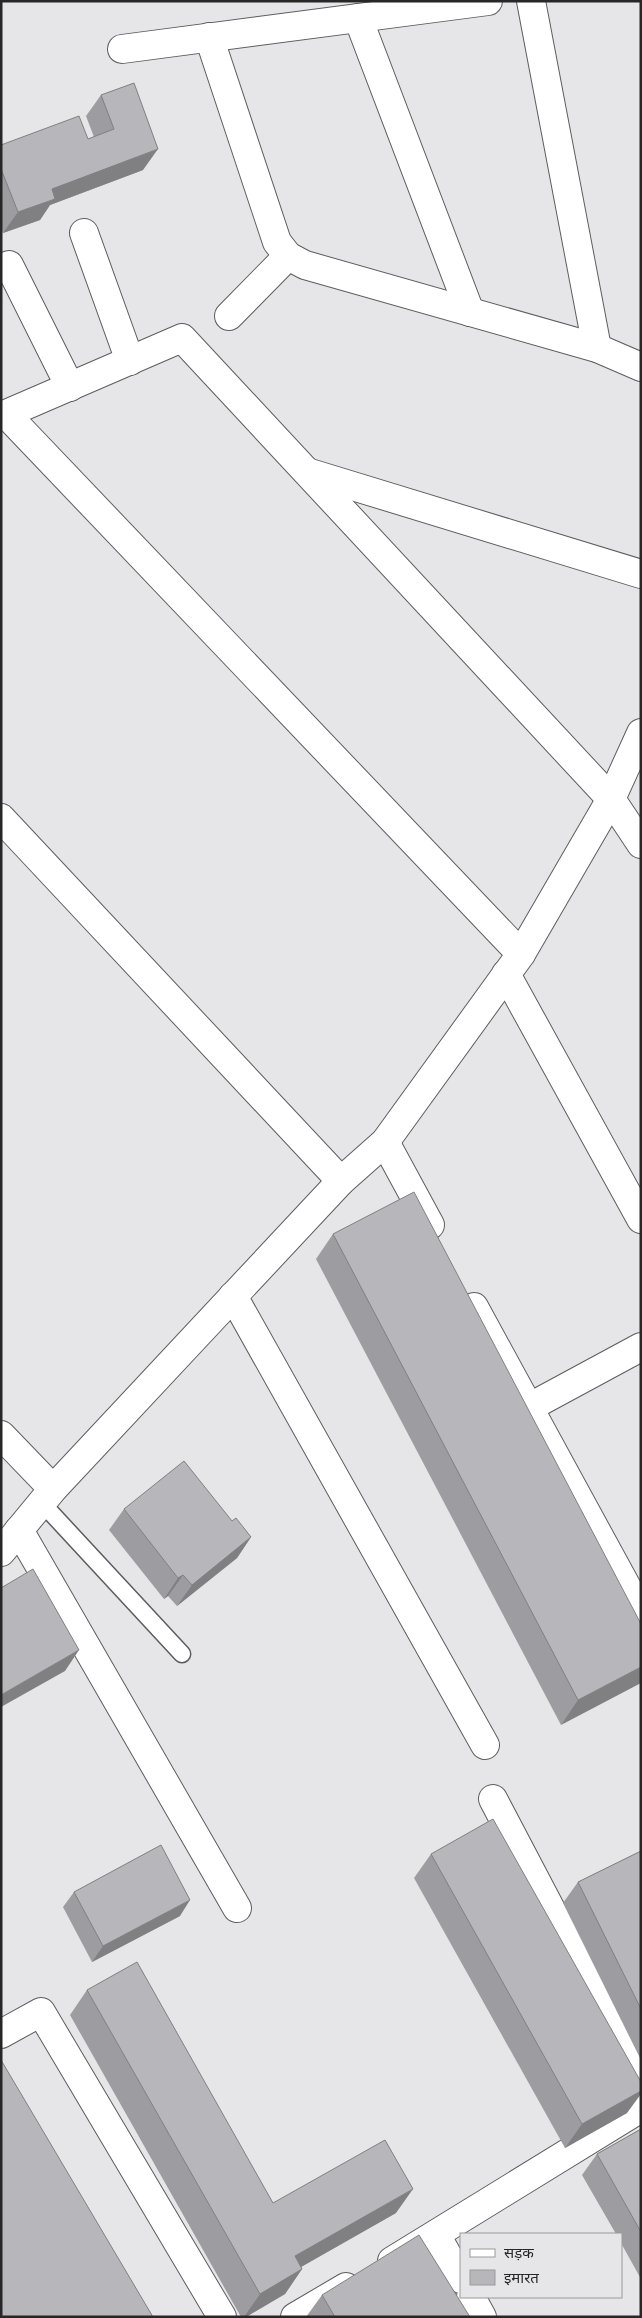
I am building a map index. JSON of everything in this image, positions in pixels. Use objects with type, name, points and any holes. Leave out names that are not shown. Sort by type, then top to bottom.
[{"type":"street","points":[[122,48],[488,1]]},
{"type":"street","points":[[532,1],[596,348]]},
{"type":"street","points":[[358,18],[470,312]]},
{"type":"street","points":[[209,37],[277,242],[288,256],[305,265],[596,348],[641,367]]},
{"type":"street","points":[[84,233],[130,361]]},
{"type":"street","points":[[229,316],[288,256]]},
{"type":"street","points":[[9,264],[70,387]]},
{"type":"street","points":[[641,844],[611,799],[182,338],[6,414],[513,964],[641,1219]]},
{"type":"street","points":[[308,473],[641,574]]},
{"type":"street","points":[[1,1552],[48,1496],[233,1296],[341,1181],[385,1142],[513,964],[611,799],[641,733]]},
{"type":"street","points":[[1,818],[341,1181]]},
{"type":"street","points":[[385,1142],[440,1244]]},
{"type":"street","points":[[463,1287],[641,1613]]},
{"type":"street","points":[[233,1296],[485,1745]]},
{"type":"street","points":[[528,1408],[641,1347]]},
{"type":"street","points":[[1,1435],[48,1496]]},
{"type":"street","points":[[20,1530],[237,1908]]},
{"type":"street","points":[[493,1799],[641,2081]]},
{"type":"street","points":[[1,2034],[41,2012],[222,2317]]},
{"type":"street","points":[[295,2317],[436,2235],[641,2108]]},
{"type":"street","points":[[436,2235],[460,2277]]},
{"type":"street","points":[[472,2298],[482,2317]]},
{"type":"lane","points":[[48,1496],[182,1654]]},
{"type":"building","points":[[134,83],[158,149],[52,189],[55,199],[18,212],[1,169],[1,145],[79,116],[88,139],[114,129],[101,95]]},
{"type":"building","points":[[414,1192],[641,1624],[641,1667],[578,1700],[333,1234]]},
{"type":"building","points":[[184,1461],[232,1521],[236,1518],[251,1537],[192,1585],[183,1575],[178,1578],[124,1509]]},
{"type":"building","points":[[33,1569],[79,1650],[1,1695],[1,1588]]},
{"type":"building","points":[[493,1819],[641,2082],[641,2091],[582,2124],[431,1854]]},
{"type":"building","points":[[161,1845],[190,1900],[103,1946],[74,1892]]},
{"type":"building","points":[[641,1851],[641,2009],[578,1882]]},
{"type":"building","points":[[137,1962],[273,2203],[385,2140],[413,2189],[295,2256],[302,2269],[260,2294],[87,1990]]},
{"type":"building","points":[[1,2060],[153,2317],[1,2317]]},
{"type":"building","points":[[641,2129],[641,2232],[597,2154]]},
{"type":"building","points":[[419,2235],[470,2317],[335,2317],[322,2295]]}]
